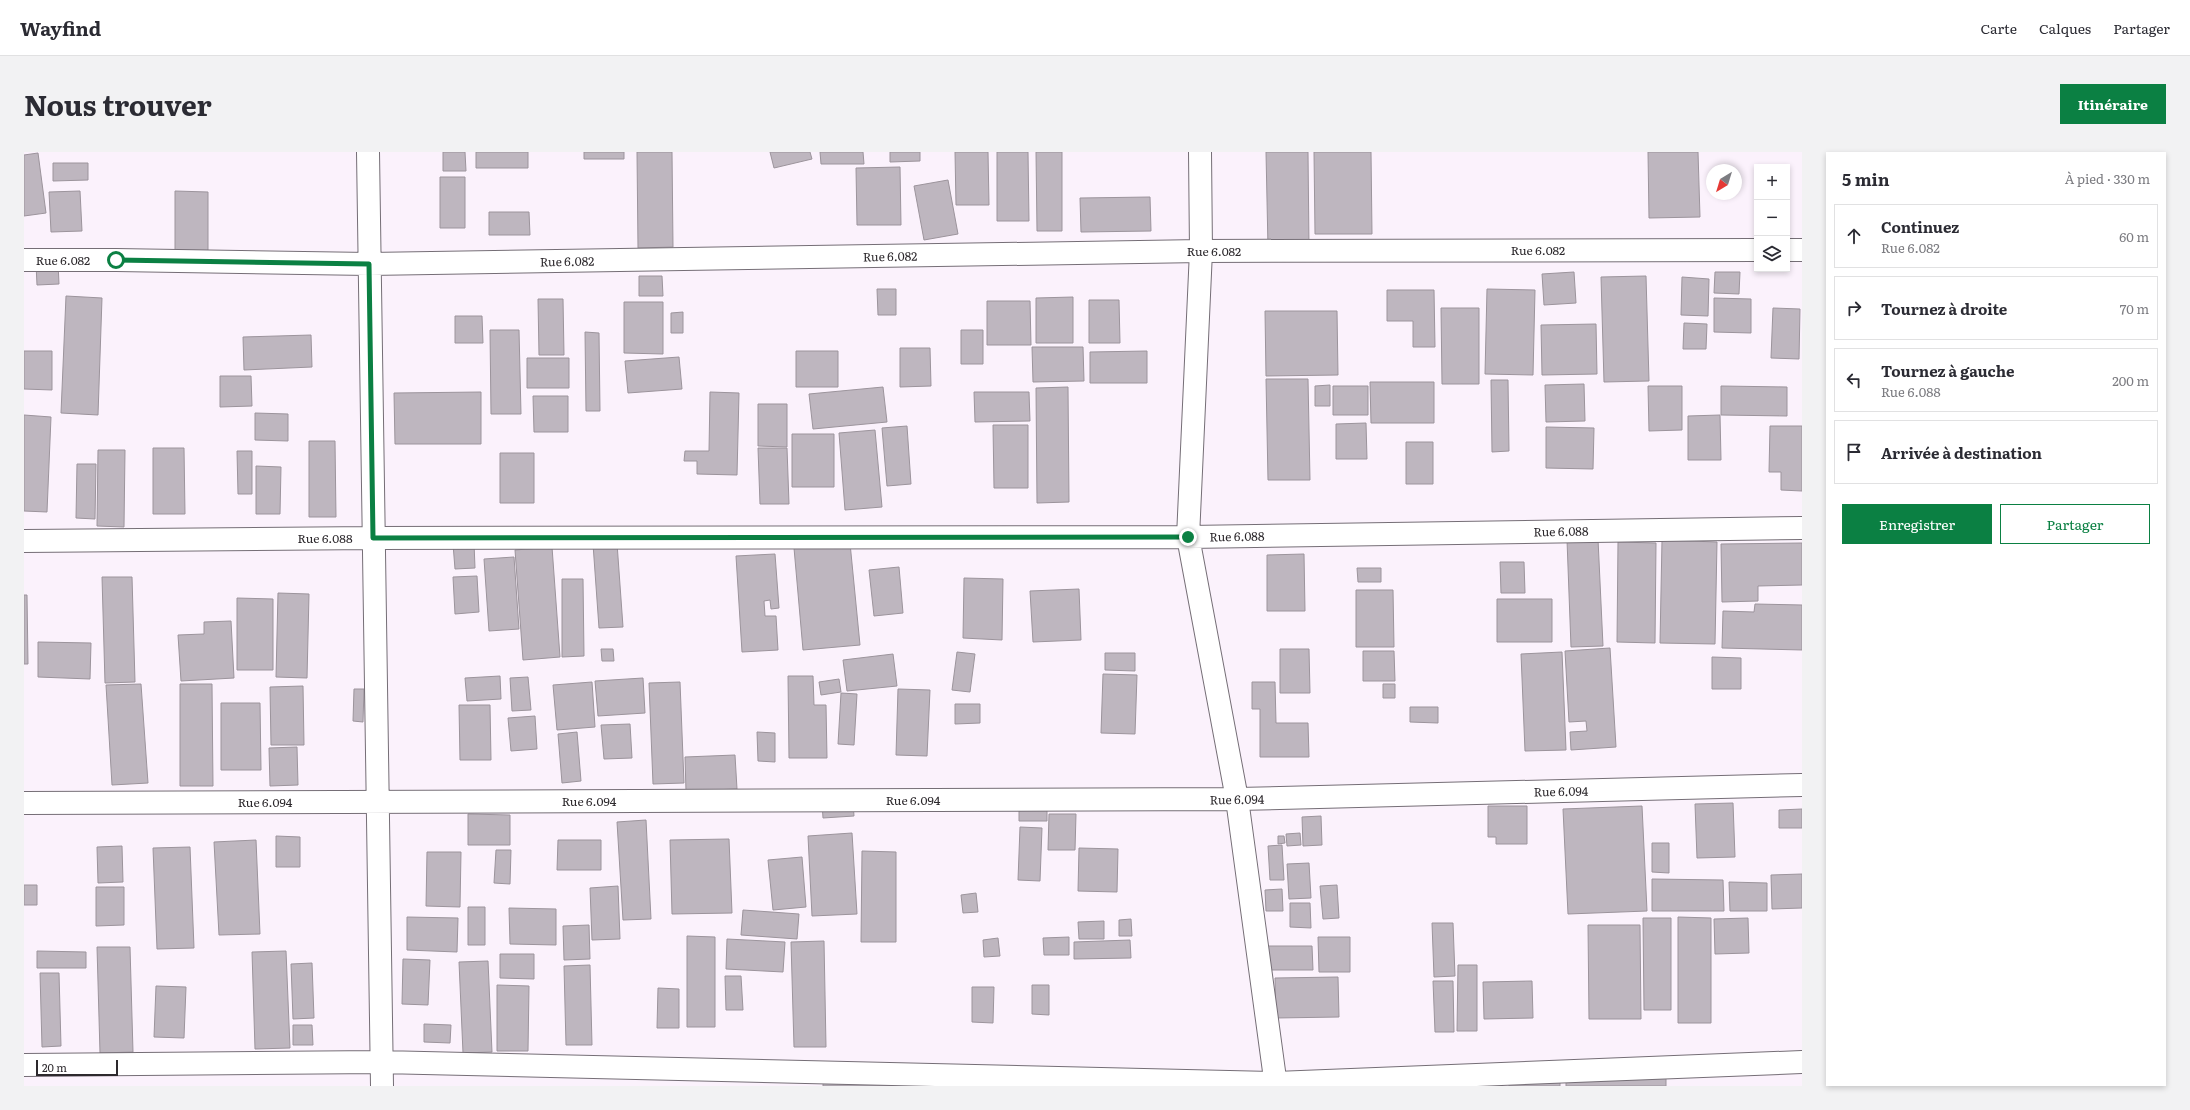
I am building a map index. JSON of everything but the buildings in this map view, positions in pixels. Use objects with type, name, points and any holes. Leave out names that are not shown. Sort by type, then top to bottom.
[{"type":"street","points":[[368,152],[382,1086]]},
{"type":"street","points":[[1200,152],[1201,251],[1188,537],[1237,799],[1276,1084]]},
{"type":"street","name":"Rue 6.082","points":[[24,260],[369,264],[1201,251],[1754,250]]},
{"type":"street","points":[[1790,250],[1802,250]]},
{"type":"street","name":"Rue 6.088","points":[[24,541],[373,538],[1188,537],[1802,528]]},
{"type":"street","name":"Rue 6.094","points":[[24,803],[1237,799],[1802,785]]},
{"type":"street","points":[[24,1066],[381,1062],[1276,1084],[1802,1062]]},
{"type":"route","points":[[116,260],[369,264],[373,538],[1188,537]]}]
